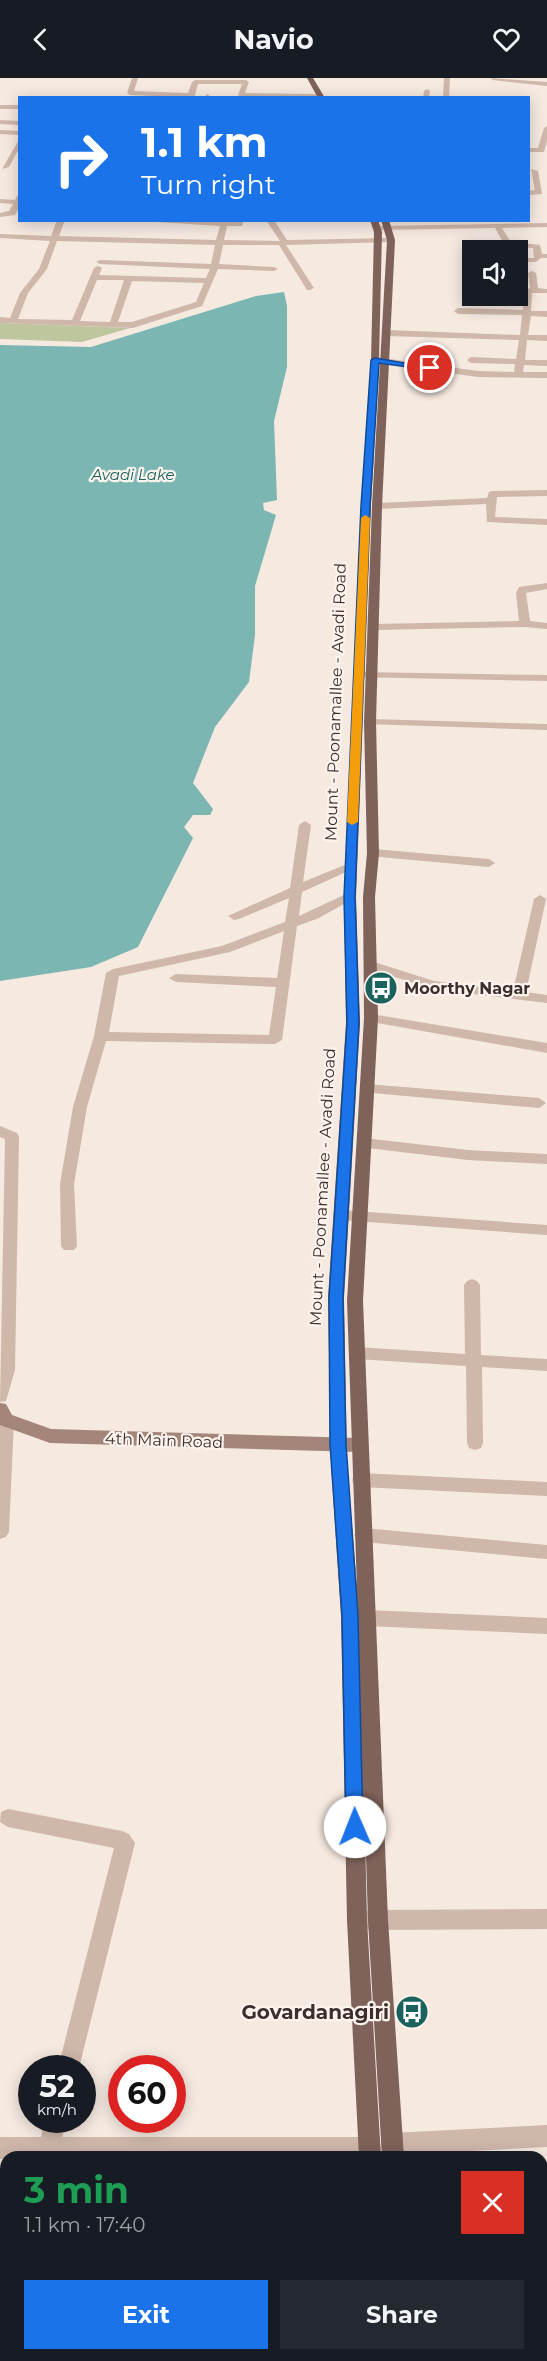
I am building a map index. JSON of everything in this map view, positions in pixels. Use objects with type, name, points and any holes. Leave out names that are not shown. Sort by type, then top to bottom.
[{"type":"main road","points":[[303,78],[316,96]]},
{"type":"main road","points":[[310,78],[317,96]]},
{"type":"main road","name":"Mount - Poonamallee - Avadi Road","points":[[370,2151],[357,1920],[350,1616],[338,1444],[336,1298],[353,1023],[350,897],[365,675],[366,506],[380,361],[386,333],[382,229]]},
{"type":"main road","name":"Mount - Poonamallee - Avadi Road","points":[[382,229],[375,627],[365,675],[370,722],[373,853],[369,897],[371,1018],[355,1301],[378,1920],[392,2150]]},
{"type":"main road","name":"4th Main Road","points":[[3,1415],[50,1436],[359,1445]]},
{"type":"street","points":[[135,78],[130,93],[191,96],[195,82],[212,80],[246,81],[241,95],[279,96]]},
{"type":"street","points":[[446,96],[447,78]]},
{"type":"street","points":[[492,78],[547,84]]},
{"type":"street","points":[[0,107],[18,107]]},
{"type":"street","points":[[0,122],[18,123]]},
{"type":"street","points":[[541,159],[547,128]]},
{"type":"street","points":[[0,132],[18,138]]},
{"type":"street","points":[[9,141],[18,138]]},
{"type":"street","points":[[6,168],[18,140]]},
{"type":"street","points":[[530,150],[541,150]]},
{"type":"street","points":[[530,193],[539,192],[535,171]]},
{"type":"street","points":[[0,201],[18,200],[12,213],[0,215]]},
{"type":"street","points":[[13,321],[24,293],[43,269],[60,222]]},
{"type":"street","points":[[176,222],[224,224],[239,224],[240,222]]},
{"type":"street","points":[[271,222],[310,288]]},
{"type":"street","points":[[0,320],[133,325],[199,304],[214,268],[224,224]]},
{"type":"street","points":[[0,236],[283,243],[382,229],[547,225]]},
{"type":"street","points":[[497,226],[506,242],[536,246],[543,256],[536,260],[528,260]]},
{"type":"street","points":[[75,323],[102,259],[214,268],[274,269]]},
{"type":"street","points":[[518,375],[532,273]]},
{"type":"street","points":[[94,277],[208,280]]},
{"type":"street","points":[[113,324],[129,278]]},
{"type":"street","points":[[531,290],[547,291]]},
{"type":"street","points":[[474,306],[474,311]]},
{"type":"street","points":[[458,310],[547,314]]},
{"type":"street","points":[[386,333],[547,338]]},
{"type":"street","points":[[471,360],[547,363]]},
{"type":"street","points":[[380,361],[478,374],[547,375]]},
{"type":"street","points":[[547,493],[496,492],[492,494],[490,525],[547,522]]},
{"type":"street","points":[[377,506],[492,501]]},
{"type":"street","points":[[525,624],[521,593],[523,589],[547,586]]},
{"type":"street","points":[[375,627],[525,624],[547,626]]},
{"type":"street","points":[[365,675],[547,678]]},
{"type":"street","points":[[370,722],[547,727]]},
{"type":"street","points":[[101,1036],[275,1040],[305,825]]},
{"type":"street","points":[[373,853],[489,863]]},
{"type":"street","points":[[234,916],[351,867]]},
{"type":"street","points":[[69,1246],[67,1184],[80,1107],[101,1036],[113,973],[225,949],[291,924],[350,897]]},
{"type":"street","points":[[519,995],[540,899]]},
{"type":"street","points":[[371,965],[433,984],[547,999]]},
{"type":"street","points":[[177,978],[283,983]]},
{"type":"street","points":[[371,1018],[547,1048]]},
{"type":"street","points":[[367,1089],[539,1103]]},
{"type":"street","points":[[0,1131],[12,1137],[7,1370],[0,1396]]},
{"type":"street","points":[[364,1143],[468,1155],[547,1159]]},
{"type":"street","points":[[341,1215],[547,1230]]},
{"type":"street","points":[[472,1285],[475,1443]]},
{"type":"street","points":[[357,1353],[547,1365]]},
{"type":"street","points":[[0,1532],[3,1415]]},
{"type":"street","points":[[360,1480],[547,1489]]},
{"type":"street","points":[[363,1534],[547,1552]]},
{"type":"street","points":[[367,1618],[547,1626]]},
{"type":"street","points":[[8,1818],[122,1840],[125,1843],[72,2055]]},
{"type":"street","points":[[357,1920],[547,1919]]},
{"type":"street","points":[[47,2151],[52,2133]]},
{"type":"street","points":[[392,2150],[547,2136]]},
{"type":"street","points":[[0,2148],[35,2151]]},
{"type":"green space","points":[[0,323],[130,328],[82,342],[0,339]]},
{"type":"water","name":"Avadi Lake","points":[[284,292],[287,306],[287,367],[274,421],[277,500],[263,503],[264,510],[276,515],[255,586],[255,635],[249,682],[215,727],[193,783],[213,809],[210,815],[193,815],[184,827],[193,838],[138,947],[91,967],[0,981],[0,345],[91,347],[256,296]]},
{"type":"slow traffic","points":[[352,822],[365,518]]},
{"type":"place","name":"Moorthy Nagar","points":[[381,988]]},
{"type":"place","name":"Govardanagiri","points":[[412,2012]]},
{"type":"route","points":[[355,1827],[350,1616],[338,1444],[336,1298],[353,1023],[350,897],[366,506],[375,360],[430,368]]}]
